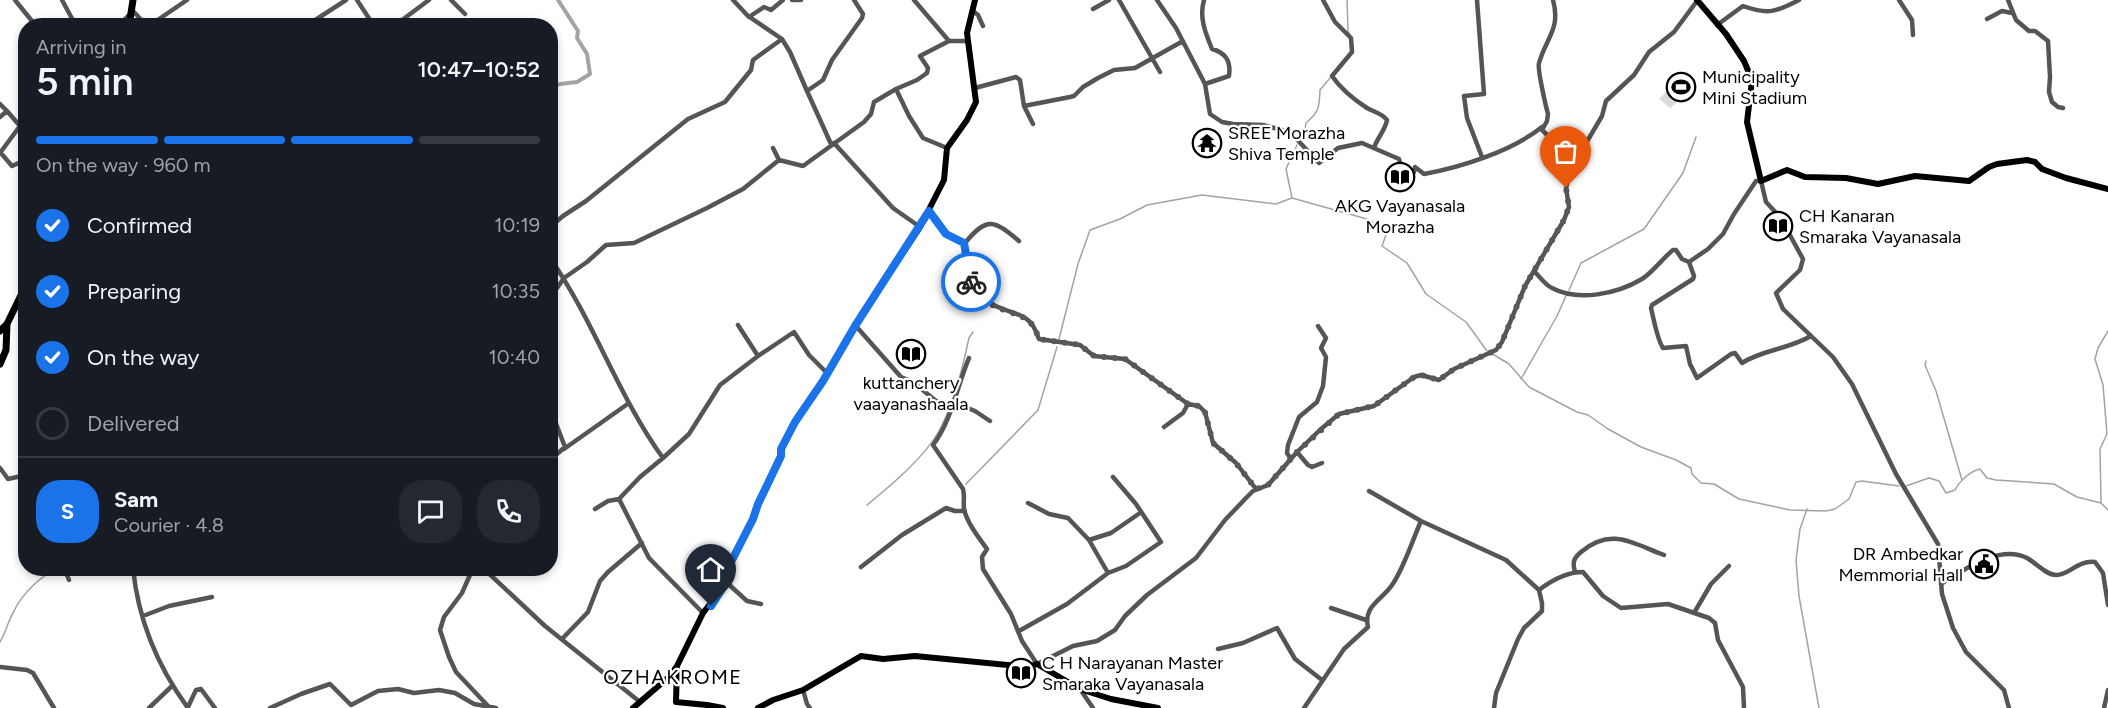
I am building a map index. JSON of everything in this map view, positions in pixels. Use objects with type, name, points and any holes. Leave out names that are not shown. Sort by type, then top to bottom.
[{"type":"highway","points":[[130,18],[133,0]]},
{"type":"highway","points":[[0,331],[7,324],[18,301]]},
{"type":"highway","points":[[0,364],[6,350],[7,324]]},
{"type":"main road","points":[[633,708],[670,676],[677,666],[703,614],[717,597],[725,581],[730,564],[781,456],[781,449],[805,405],[828,374],[855,326],[921,227],[944,180],[947,148],[976,102],[967,28],[975,0]]},
{"type":"main road","points":[[1697,0],[1726,34],[1744,61],[1752,80],[1747,122],[1761,180],[1787,170],[1805,177],[1846,178],[1878,184],[1915,176],[1969,181],[1997,164],[2027,160],[2035,162],[2042,169],[2066,178],[2108,189]]},
{"type":"main road","points":[[758,708],[802,690],[861,656],[883,659],[915,656],[1028,667],[1037,664],[1080,689],[1112,699],[1156,708]]},
{"type":"main road","points":[[677,666],[676,705],[707,705],[723,708]]},
{"type":"street","points":[[15,0],[30,18]]},
{"type":"street","points":[[62,0],[72,18]]},
{"type":"street","points":[[160,18],[188,0]]},
{"type":"street","points":[[318,18],[346,0]]},
{"type":"street","points":[[357,0],[369,18]]},
{"type":"street","points":[[405,18],[429,0]]},
{"type":"street","points":[[451,0],[465,14]]},
{"type":"street","points":[[733,0],[749,17],[782,39],[832,143],[893,208],[921,227]]},
{"type":"street","points":[[749,17],[764,7],[771,10],[783,0]]},
{"type":"street","points":[[792,0],[801,0]]},
{"type":"street","points":[[807,91],[824,80],[832,60],[862,18],[863,14],[854,0]]},
{"type":"street","points":[[914,0],[949,41]]},
{"type":"street","points":[[1093,9],[1109,0]]},
{"type":"street","points":[[1119,0],[1160,72]]},
{"type":"street","points":[[1157,0],[1183,41],[1205,84],[1210,114],[1222,122],[1263,125],[1290,132],[1319,163],[1338,148],[1362,143],[1399,159],[1401,166],[1406,170],[1414,172],[1415,167],[1424,174],[1482,157],[1529,138],[1547,121],[1548,114],[1538,64],[1554,28],[1557,15],[1553,0]]},
{"type":"street","points":[[1204,0],[1200,13],[1207,36],[1212,49],[1222,52],[1228,61],[1230,73],[1229,76],[1205,84]]},
{"type":"street","points":[[1323,0],[1335,22],[1351,38],[1352,52],[1332,77],[1342,90],[1387,120],[1374,148]]},
{"type":"street","points":[[1478,0],[1484,94],[1464,96],[1467,118],[1482,157]]},
{"type":"street","points":[[969,358],[953,402],[933,445],[963,489],[965,511],[976,534],[987,549],[982,557],[983,569],[1037,664],[1073,646],[1097,641],[1115,630],[1125,616],[1147,595],[1196,558],[1225,520],[1256,489],[1268,485],[1297,452],[1339,414],[1374,406],[1414,377],[1421,375],[1439,380],[1454,369],[1496,350],[1502,342],[1525,286],[1564,220],[1569,207],[1566,188],[1575,162],[1598,123],[1606,100],[1634,75],[1649,52],[1674,32],[1697,0]]},
{"type":"street","points":[[1717,25],[1743,6],[1765,13],[1780,10],[1799,0]]},
{"type":"street","points":[[1899,0],[1912,20],[1913,35]]},
{"type":"street","points":[[2008,0],[2016,20],[2029,31],[2035,31],[2048,41],[2049,92],[2052,102],[2063,108]]},
{"type":"street","points":[[973,11],[983,26]]},
{"type":"street","points":[[1987,20],[2002,11],[2012,13]]},
{"type":"street","points":[[125,18],[131,12],[138,18]]},
{"type":"street","points":[[558,221],[688,119],[724,102],[751,70],[753,60],[782,39]]},
{"type":"street","points":[[773,148],[779,160],[803,166],[864,122],[871,114],[877,99],[927,73],[928,68],[920,56],[949,41],[968,41]]},
{"type":"street","points":[[1024,106],[1074,96],[1098,78],[1114,70],[1135,68],[1183,41]]},
{"type":"street","points":[[975,88],[1016,77],[1020,80],[1024,106],[1033,124]]},
{"type":"street","points":[[896,89],[922,138],[947,148]]},
{"type":"street","points":[[0,104],[18,124]]},
{"type":"street","points":[[0,117],[7,111]]},
{"type":"street","points":[[1542,127],[1575,162]]},
{"type":"street","points":[[18,129],[0,152],[12,166],[18,163]]},
{"type":"street","points":[[558,287],[564,278],[587,262],[606,244],[634,243],[707,208],[743,189],[779,160]]},
{"type":"street","points":[[1689,262],[1708,249],[1723,234],[1744,198],[1756,181],[1761,180],[1766,201],[1780,217],[1803,259],[1800,270],[1776,293],[1784,309],[1833,357],[1852,384],[1896,474],[1938,544],[1941,584],[1953,628],[1966,652],[2004,690],[2009,708]]},
{"type":"street","points":[[929,211],[946,234],[964,243]]},
{"type":"street","points":[[964,243],[977,228],[994,224],[1019,241]]},
{"type":"street","points":[[964,243],[970,279],[987,303],[1024,317],[1033,325],[1039,339],[1080,345],[1094,356],[1125,359],[1188,404],[1199,406],[1205,412],[1213,443],[1236,463],[1256,489]]},
{"type":"street","points":[[1535,272],[1551,288],[1574,295],[1589,295],[1607,292],[1643,279],[1673,250],[1689,262],[1693,279],[1659,300],[1651,308],[1657,326],[1659,343],[1663,348],[1686,346],[1690,364],[1697,378],[1731,354],[1735,353],[1742,363],[1755,356],[1801,342],[1811,336]]},
{"type":"street","points":[[558,269],[649,440],[663,458]]},
{"type":"street","points":[[738,325],[758,356]]},
{"type":"street","points":[[855,326],[901,377],[913,382],[949,408]]},
{"type":"street","points":[[1291,459],[1287,453],[1288,445],[1299,417],[1317,402],[1323,386],[1326,357],[1321,348],[1326,338],[1318,326]]},
{"type":"street","points":[[596,509],[608,501],[619,500],[640,477],[689,434],[720,385],[794,332],[808,355],[828,374]]},
{"type":"street","points":[[953,402],[975,411],[990,421]]},
{"type":"street","points":[[558,454],[629,403]]},
{"type":"street","points":[[1164,427],[1183,413],[1188,404]]},
{"type":"street","points":[[558,429],[564,449]]},
{"type":"street","points":[[1297,452],[1312,467],[1322,463]]},
{"type":"street","points":[[0,468],[8,479],[18,477]]},
{"type":"street","points":[[1019,631],[1067,604],[1108,573],[1126,566],[1161,542],[1136,504],[1113,477]]},
{"type":"street","points":[[1369,491],[1421,521],[1506,560],[1539,590],[1542,611],[1524,628],[1518,639],[1496,693],[1494,708]]},
{"type":"street","points":[[619,500],[649,558],[703,614]]},
{"type":"street","points":[[1028,503],[1049,514],[1068,518],[1089,540],[1108,573]]},
{"type":"street","points":[[861,567],[902,535],[946,508],[955,512],[965,511]]},
{"type":"street","points":[[1089,540],[1111,533],[1140,513]]},
{"type":"street","points":[[1304,708],[1344,649],[1368,627],[1366,620],[1371,606],[1392,586],[1421,521]]},
{"type":"street","points":[[1575,572],[1574,558],[1582,550],[1603,538],[1620,538],[1664,555]]},
{"type":"street","points":[[562,639],[588,612],[600,581],[642,543]]},
{"type":"street","points":[[1941,584],[1977,563],[2004,555],[2026,557],[2050,574],[2056,575],[2086,561],[2095,562],[2103,573],[2108,605]]},
{"type":"street","points":[[1694,612],[1711,584],[1729,566]]},
{"type":"street","points":[[1539,590],[1549,582],[1575,572],[1583,572],[1603,596],[1621,608],[1668,604],[1709,618],[1715,623],[1718,640],[1743,687],[1744,708]]},
{"type":"street","points":[[135,576],[143,616],[156,656],[172,686],[188,708]]},
{"type":"street","points":[[469,576],[462,593],[444,617],[440,630],[448,657],[456,672],[488,706]]},
{"type":"street","points":[[492,576],[579,655],[640,702]]},
{"type":"street","points":[[725,581],[747,601],[761,604]]},
{"type":"street","points":[[143,616],[169,606],[212,597]]},
{"type":"street","points":[[1330,608],[1366,620]]},
{"type":"street","points":[[1218,650],[1243,643],[1278,628],[1295,659],[1322,680]]},
{"type":"street","points":[[0,667],[27,670],[33,673],[54,708]]},
{"type":"street","points":[[270,708],[330,684],[351,705],[378,692],[398,689],[414,693],[439,690],[455,693],[474,704],[496,708]]},
{"type":"street","points":[[149,708],[172,686]]},
{"type":"street","points":[[188,708],[196,690],[201,689],[215,708]]},
{"type":"street","points":[[1080,689],[1093,708]]},
{"type":"street","points":[[802,690],[810,708]]},
{"type":"street","points":[[2104,708],[2108,690]]},
{"type":"shaded area","name":"Municipality Mini Stadium","points":[[1686,71],[1696,81],[1688,93],[1670,108],[1659,99]]},
{"type":"waterway","points":[[558,0],[578,31],[577,38],[587,54],[590,74],[577,82],[558,85]]},
{"type":"waterway","points":[[1347,0],[1350,35]]},
{"type":"waterway","points":[[1299,137],[1306,123],[1316,112],[1320,90],[1330,78]]},
{"type":"waterway","points":[[1569,290],[1581,263],[1644,229],[1683,173],[1696,137]]},
{"type":"waterway","points":[[1292,198],[1286,169],[1297,145]]},
{"type":"waterway","points":[[1059,339],[1078,264],[1090,230],[1120,219],[1147,205],[1202,195],[1276,204],[1292,198],[1367,219],[1387,232],[1382,246],[1407,263],[1426,294],[1466,322],[1487,351]]},
{"type":"waterway","points":[[1521,379],[1566,296]]},
{"type":"waterway","points":[[2101,502],[2100,449],[2107,434],[2103,385],[2095,359],[2098,348],[2108,331]]},
{"type":"waterway","points":[[867,505],[916,461],[933,441],[953,398],[969,338],[973,332]]},
{"type":"waterway","points":[[966,484],[1038,410],[1057,347]]},
{"type":"waterway","points":[[1491,353],[1509,364],[1529,387],[1577,412],[1588,415],[1641,447],[1676,460],[1691,468],[1692,474],[1701,483],[1714,484],[1739,499],[1790,510],[1826,511],[1835,509],[1849,499],[1856,482],[1899,486]]},
{"type":"waterway","points":[[1926,361],[1925,365],[1936,391],[1962,480]]},
{"type":"waterway","points":[[1906,486],[1929,478],[1939,481],[1946,493],[1955,490],[1965,477],[1980,469],[1987,478],[1996,480],[2054,484],[2077,497],[2101,503],[2108,510]]},
{"type":"waterway","points":[[1807,509],[1800,529],[1796,560],[1799,596],[1819,708]]},
{"type":"waterway","points":[[0,642],[17,605],[45,576]]},
{"type":"way so far","points":[[971,282],[987,303],[1024,317],[1033,325],[1039,339],[1080,345],[1094,356],[1125,359],[1188,404],[1199,406],[1205,412],[1213,443],[1236,463],[1256,489],[1262,489],[1297,452],[1339,414],[1374,406],[1414,377],[1421,375],[1439,380],[1454,369],[1496,350],[1502,342],[1525,286],[1556,238],[1564,220],[1569,207],[1566,188]]},
{"type":"place","name":"Municipality Mini Stadium","points":[[1681,87]]},
{"type":"place","name":"SREE Morazha Shiva Temple","points":[[1207,143]]},
{"type":"place","name":"AKG Vayanasala Morazha","points":[[1400,177]]},
{"type":"place","name":"CH Kanaran Smaraka Vayanasala","points":[[1778,226]]},
{"type":"place","name":"kuttanchery vaayanashaala","points":[[911,354]]},
{"type":"place","name":"DR Ambedkar Memmorial Hall","points":[[1984,564]]},
{"type":"place","name":"C H Narayanan Master Smaraka Vayanasala","points":[[1021,673]]},
{"type":"district","name":"OZHAKROME","points":[[673,677]]},
{"type":"route","points":[[711,606],[724,586],[730,564],[753,519],[781,456],[781,449],[795,422],[823,381],[889,273],[921,227],[929,211],[946,234],[964,243],[971,282]]}]
